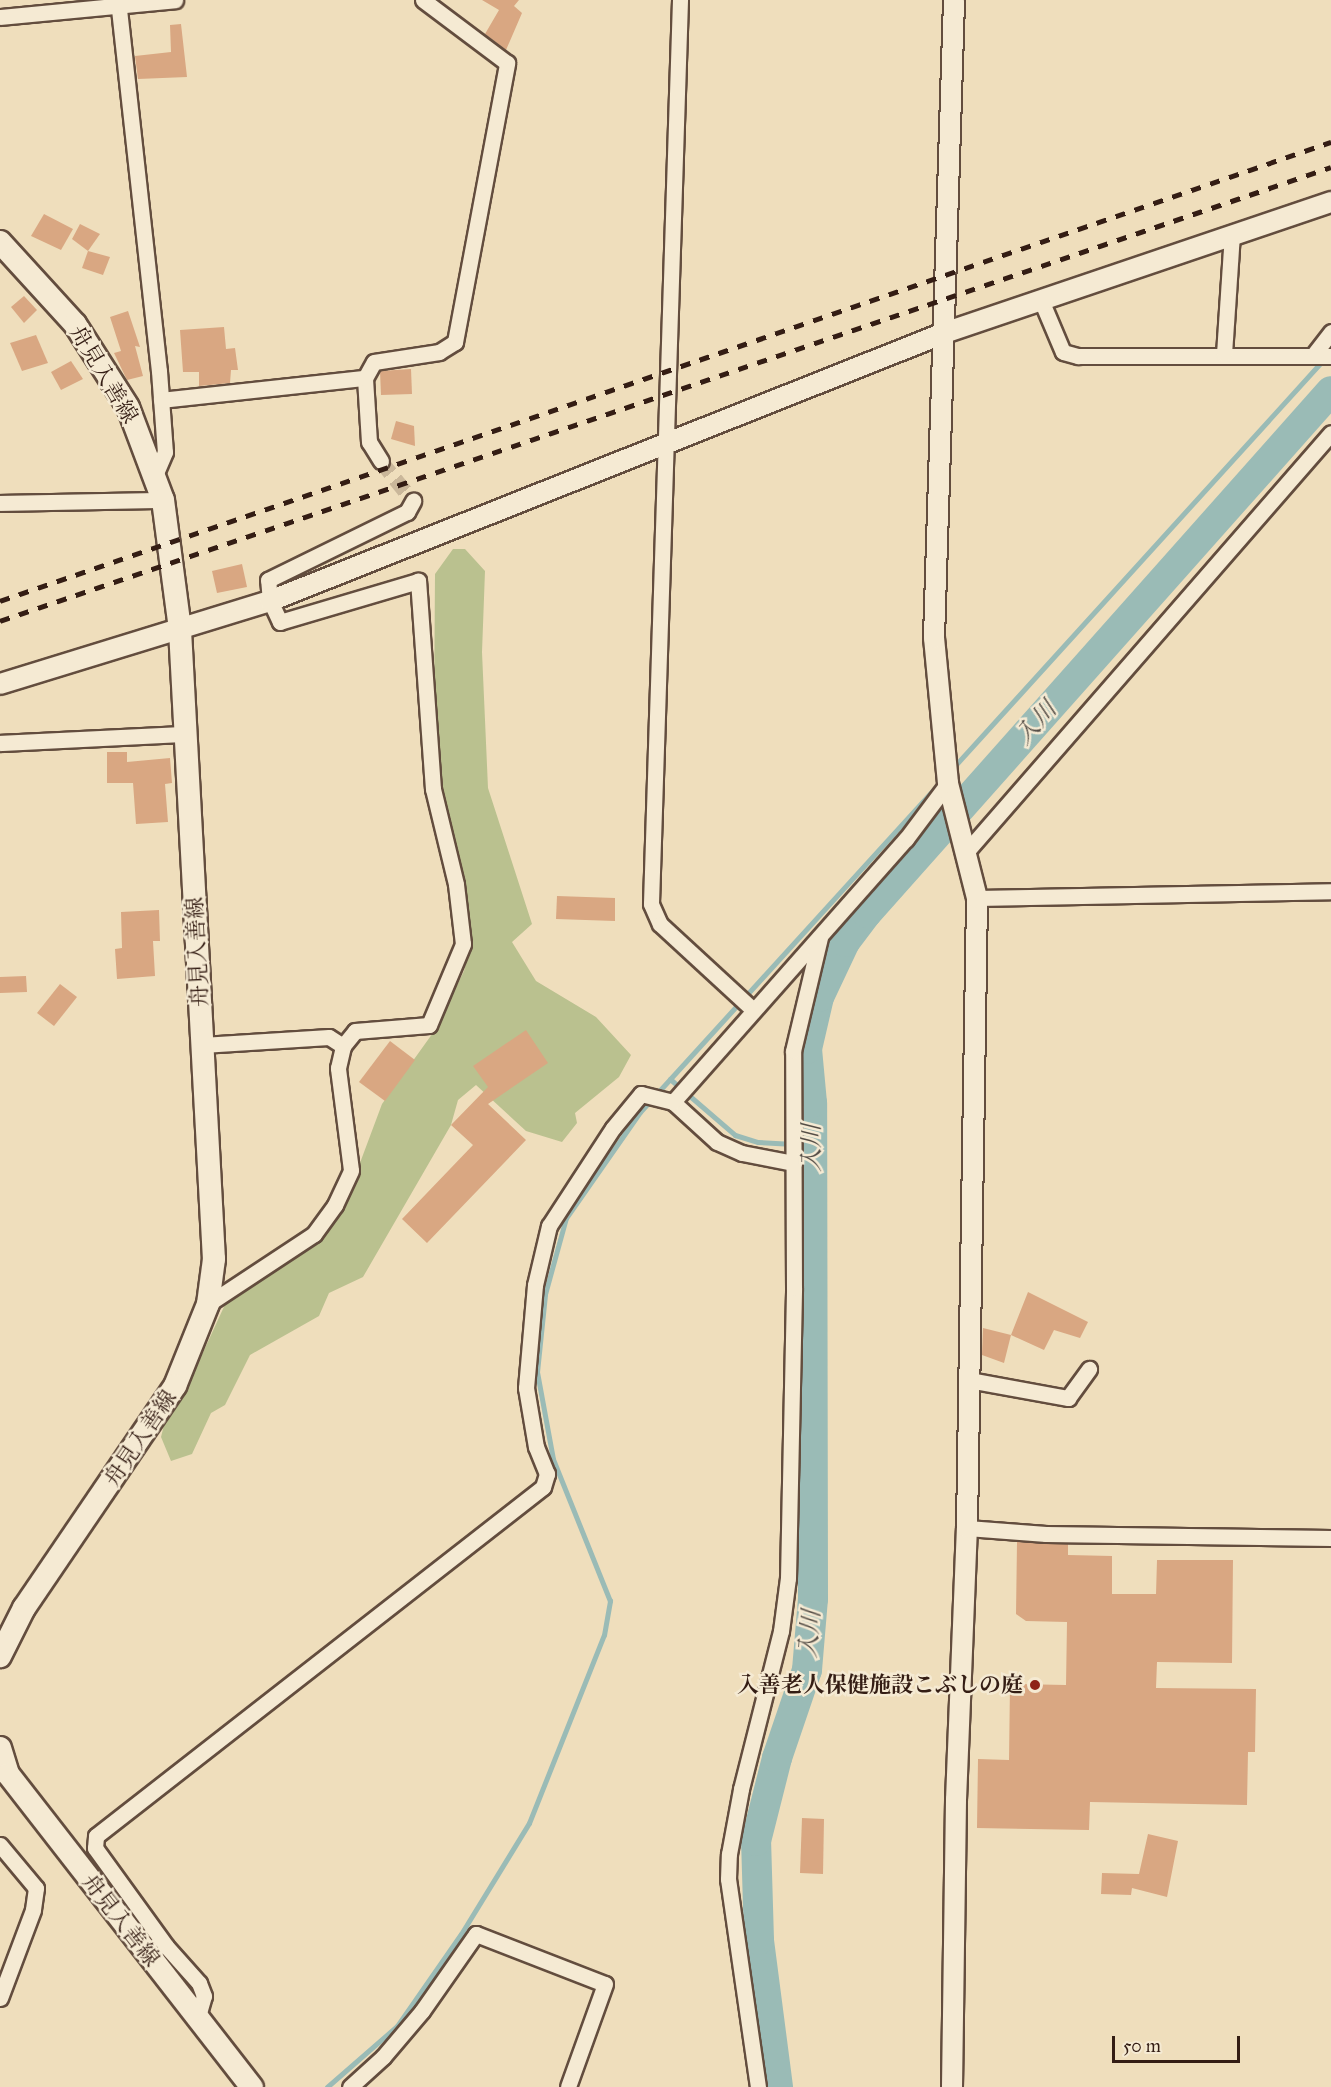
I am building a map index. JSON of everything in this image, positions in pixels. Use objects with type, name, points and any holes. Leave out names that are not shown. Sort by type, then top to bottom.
[{"type":"main road","name":"舟見入善線","points":[[0,242],[75,324],[128,407],[156,472],[163,500],[180,630],[214,1259],[208,1304],[175,1386],[24,1608],[0,1656]]},
{"type":"main road","name":"舟見入善線","points":[[0,1748],[8,1774],[197,2020],[252,2087]]},
{"type":"street","points":[[0,16],[118,3],[175,0]]},
{"type":"street","points":[[381,461],[369,442],[365,378],[374,362],[439,352],[454,342],[507,63],[423,0]]},
{"type":"street","points":[[680,0],[651,904],[660,924],[752,1010]]},
{"type":"street","points":[[952,2087],[956,1800],[967,1528],[977,898],[950,789],[934,638],[954,0]]},
{"type":"street","points":[[118,3],[161,400],[165,452],[156,472]]},
{"type":"street","points":[[0,684],[270,601],[666,441],[944,333],[1331,202]]},
{"type":"street","points":[[1224,354],[1232,235]]},
{"type":"street","points":[[1041,300],[1063,352],[1078,356],[1323,354],[1331,332]]},
{"type":"street","points":[[161,400],[365,378]]},
{"type":"street","points":[[965,843],[1331,433]]},
{"type":"street","points":[[0,503],[163,500]]},
{"type":"street","points":[[208,1304],[314,1234],[336,1205],[351,1170],[338,1068],[343,1046],[355,1031],[429,1025],[463,944],[456,885],[433,789],[418,581],[280,622],[270,601],[268,580],[407,512],[413,501]]},
{"type":"street","points":[[0,743],[185,734]]},
{"type":"street","points":[[673,1102],[752,1010],[821,936],[950,789]]},
{"type":"street","points":[[977,898],[1331,891]]},
{"type":"street","points":[[758,2087],[728,1879],[729,1854],[756,1723],[781,1630],[788,1578],[794,1163],[793,1051],[821,936]]},
{"type":"street","points":[[202,1045],[329,1037],[343,1046]]},
{"type":"street","points":[[197,2020],[204,1996],[199,1983],[166,1946],[95,1848],[96,1836],[543,1487],[547,1474],[536,1447],[526,1388],[535,1285],[549,1226],[613,1128],[641,1094],[673,1102],[717,1142],[742,1153],[794,1163]]},
{"type":"street","points":[[969,1380],[1068,1398],[1089,1369]]},
{"type":"street","points":[[967,1528],[1058,1534],[1331,1538]]},
{"type":"street","points":[[0,1845],[36,1888],[33,1910],[0,1998]]},
{"type":"street","points":[[350,2087],[383,2057],[422,2011],[476,1934],[605,1984],[568,2087]]},
{"type":"green space","points":[[453,549],[465,549],[485,571],[482,652],[488,788],[532,924],[512,942],[536,981],[596,1017],[631,1055],[619,1077],[575,1113],[577,1123],[562,1142],[526,1131],[476,1085],[458,1100],[451,1125],[363,1277],[329,1293],[319,1316],[250,1355],[225,1405],[211,1413],[192,1454],[171,1461],[161,1437],[165,1421],[194,1372],[228,1298],[321,1237],[345,1203],[382,1104],[435,1030],[464,971],[471,943],[441,786],[434,717],[435,574]]},
{"type":"building","points":[[482,0],[519,0],[514,6],[522,13],[506,50],[485,34],[499,10]]},
{"type":"building","points":[[181,24],[187,77],[138,79],[135,56],[171,52],[170,25]]},
{"type":"building","points":[[44,214],[73,229],[61,250],[31,236]]},
{"type":"building","points":[[80,224],[100,234],[88,251],[72,239]]},
{"type":"building","points":[[88,251],[110,257],[103,275],[82,268]]},
{"type":"building","points":[[24,296],[37,310],[24,323],[11,307]]},
{"type":"building","points":[[128,311],[140,347],[135,346],[143,376],[127,380],[114,353],[121,351],[110,317]]},
{"type":"building","points":[[224,327],[226,349],[235,348],[238,370],[231,370],[230,383],[199,386],[199,372],[183,372],[180,330]]},
{"type":"building","points":[[36,335],[48,363],[22,371],[10,343]]},
{"type":"building","points":[[71,361],[83,379],[61,390],[51,372]]},
{"type":"building","points":[[411,369],[412,394],[381,395],[380,371]]},
{"type":"building","points":[[396,421],[414,426],[415,446],[391,439]]},
{"type":"building","points":[[242,564],[247,587],[217,593],[212,571]]},
{"type":"building","points":[[107,752],[127,752],[127,762],[170,758],[172,783],[165,784],[168,822],[136,824],[133,783],[107,783]]},
{"type":"building","points":[[557,896],[615,898],[615,921],[556,919]]},
{"type":"building","points":[[159,910],[160,941],[153,941],[155,976],[117,979],[115,949],[122,948],[121,912]]},
{"type":"building","points":[[26,976],[27,992],[0,993],[0,977]]},
{"type":"building","points":[[60,984],[77,997],[54,1026],[37,1013]]},
{"type":"building","points":[[526,1030],[548,1063],[488,1104],[526,1140],[427,1243],[402,1219],[473,1145],[451,1125],[488,1087],[473,1066]]},
{"type":"building","points":[[390,1041],[415,1060],[385,1101],[359,1082]]},
{"type":"building","points":[[1028,1292],[1088,1322],[1080,1338],[1054,1330],[1044,1350],[1011,1335]]},
{"type":"building","points":[[983,1328],[1011,1335],[1004,1363],[982,1355]]},
{"type":"building","name":"入善老人保健施設こぶしの庭","points":[[1017,1542],[1068,1544],[1068,1555],[1112,1556],[1112,1594],[1156,1594],[1157,1560],[1233,1560],[1232,1663],[1157,1662],[1156,1688],[1256,1689],[1255,1752],[1248,1752],[1247,1805],[1090,1802],[1089,1830],[977,1828],[978,1759],[1009,1760],[1010,1684],[1066,1685],[1067,1622],[1026,1621],[1016,1614]]},
{"type":"building","points":[[802,1818],[824,1819],[823,1874],[800,1873]]},
{"type":"building","points":[[1148,1834],[1178,1841],[1167,1897],[1132,1888],[1131,1895],[1101,1894],[1102,1873],[1139,1874]]},
{"type":"waterway","points":[[951,770],[1324,359]]},
{"type":"waterway","name":"入川","points":[[778,2087],[759,1940],[756,1841],[777,1758],[807,1670],[813,1599],[812,1103],[807,1049],[819,997],[845,942],[867,913],[1331,391]]},
{"type":"waterway","points":[[327,2087],[397,2026],[461,1934],[529,1823],[604,1635],[610,1601],[553,1459],[537,1372],[545,1294],[566,1218],[640,1112],[939,783]]},
{"type":"waterway","points":[[670,1079],[735,1135],[758,1142],[812,1145]]},
{"type":"tunnel","points":[[381,461],[413,501]]},
{"type":"railway","points":[[0,601],[1331,142]]},
{"type":"railway","points":[[0,621],[1331,167]]},
{"type":"place","name":"入善老人保健施設こぶしの庭","points":[[1035,1685]]}]
